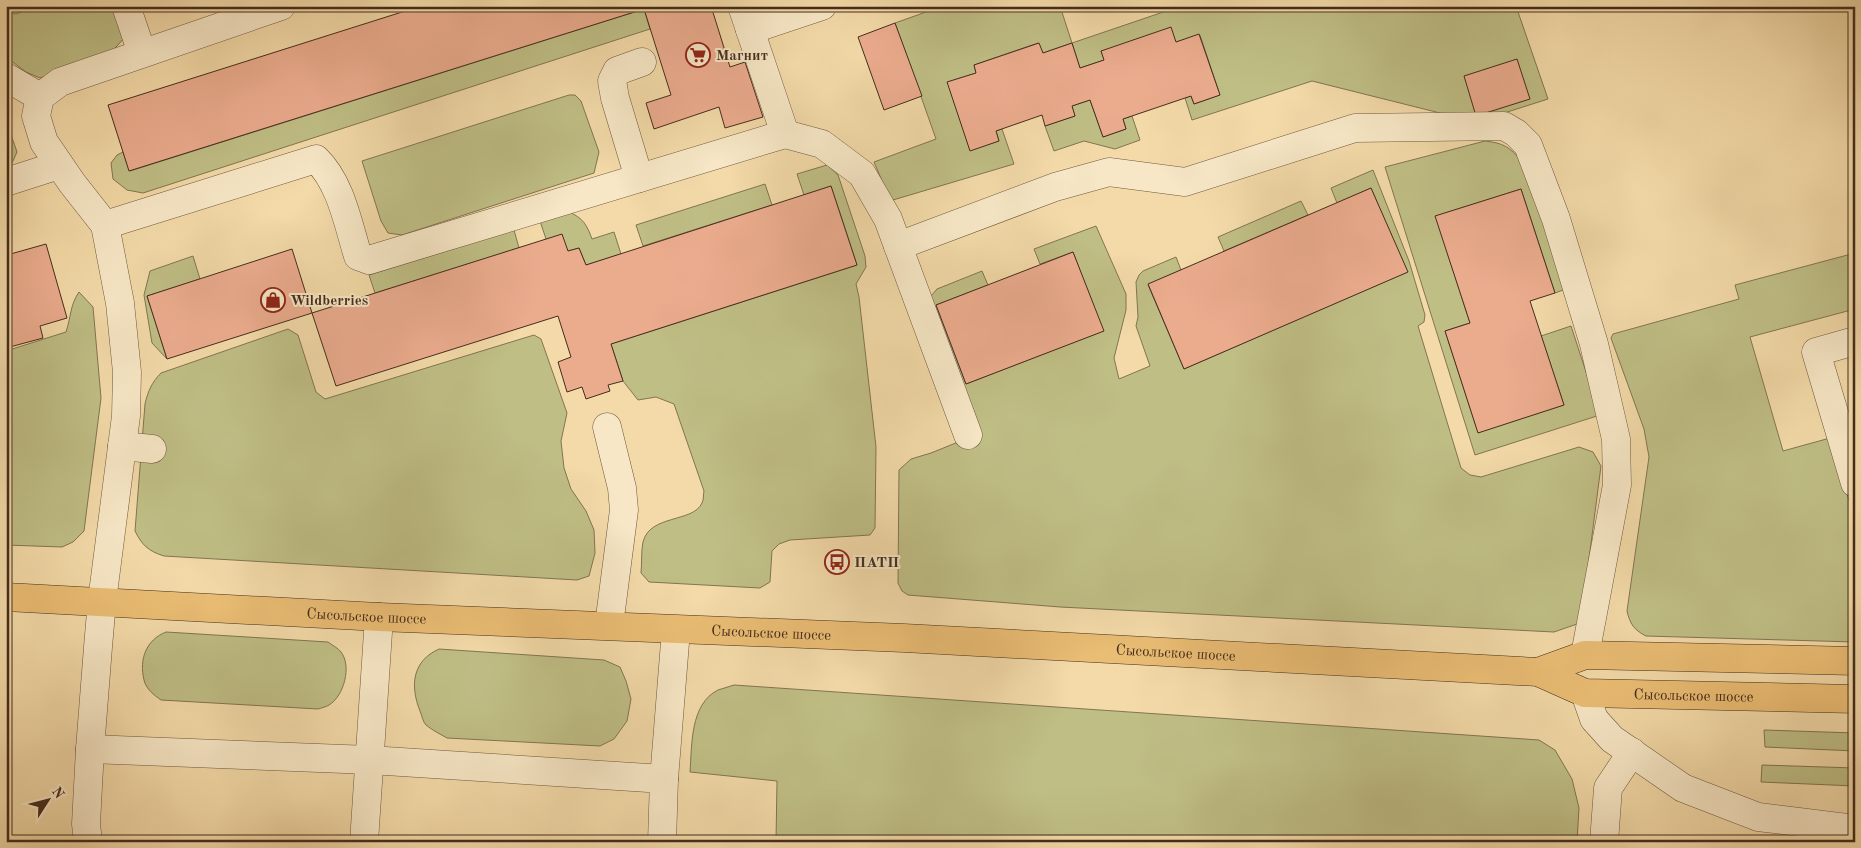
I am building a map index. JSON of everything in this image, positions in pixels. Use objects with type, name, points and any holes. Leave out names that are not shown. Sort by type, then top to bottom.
[{"type":"main road","name":"Сысольское шоссе","points":[[6,597],[379,617],[904,638],[1538,672],[1584,693],[1855,699]]},
{"type":"main road","name":"Сысольское шоссе","points":[[1538,672],[1586,655],[1855,661]]},
{"type":"lane","points":[[126,6],[142,53]]},
{"type":"lane","points":[[785,134],[746,18],[822,6]]},
{"type":"lane","points":[[88,842],[86,824],[90,748],[102,601],[126,416],[127,372],[120,303],[105,225],[59,165],[44,142],[36,116],[40,97],[60,82],[274,7]]},
{"type":"lane","points":[[639,178],[615,98],[612,81],[618,71],[642,62]]},
{"type":"lane","points":[[6,77],[40,97]]},
{"type":"lane","points":[[898,246],[1055,187],[1109,172],[1185,182],[1355,128],[1504,126],[1528,145],[1556,219],[1594,344],[1616,439],[1617,485],[1586,655]]},
{"type":"lane","points":[[105,225],[316,159],[326,168],[337,192],[358,256],[370,260],[785,134],[822,144],[862,174],[888,219],[968,435]]},
{"type":"lane","points":[[6,182],[59,165]]},
{"type":"lane","points":[[1855,341],[1816,352],[1855,483]]},
{"type":"lane","points":[[607,428],[622,488],[624,510],[609,625]]},
{"type":"lane","points":[[122,446],[152,449]]},
{"type":"lane","points":[[364,842],[379,617]]},
{"type":"lane","points":[[662,842],[664,779],[676,630]]},
{"type":"lane","points":[[1584,693],[1594,719],[1612,739],[1684,788],[1758,817],[1855,829]]},
{"type":"lane","points":[[90,748],[370,760],[664,779]]},
{"type":"lane","points":[[1604,842],[1608,788],[1632,752]]},
{"type":"shaded area","points":[[6,6],[9,6],[12,13],[16,14],[37,6],[116,6],[125,37],[109,55],[40,78],[26,72],[6,57]]},
{"type":"shaded area","points":[[943,6],[1060,6],[1072,43],[1043,53],[1038,43],[974,65],[976,73],[948,82],[970,150],[999,141],[996,131],[1002,129],[1014,164],[893,200],[888,195],[874,162],[936,139],[895,23]]},
{"type":"shaded area","points":[[1181,6],[1516,6],[1548,99],[1476,122],[1312,81],[1192,120],[1185,98],[1191,96],[1194,104],[1220,95],[1200,35],[1176,42],[1101,51],[1104,60],[1080,68],[1072,43]]},
{"type":"shaded area","points":[[644,9],[650,29],[143,193],[127,190],[113,179],[111,163],[117,155],[123,152],[130,171]]},
{"type":"shaded area","points":[[569,95],[575,95],[581,101],[599,152],[594,173],[402,235],[388,233],[381,221],[362,161]]},
{"type":"shaded area","points":[[1090,100],[1103,137],[1126,129],[1123,119],[1132,116],[1140,140],[1115,149],[1084,141],[1054,151],[1045,126],[1075,116],[1072,106]]},
{"type":"shaded area","points":[[6,120],[17,152],[12,163],[6,165]]},
{"type":"shaded area","points":[[1485,141],[1506,146],[1522,161],[1566,289],[1555,293],[1521,189],[1436,216],[1470,323],[1445,331],[1478,432],[1564,405],[1541,336],[1571,326],[1600,415],[1475,455],[1385,167]]},
{"type":"shaded area","points":[[827,165],[838,175],[865,256],[866,267],[856,284],[876,447],[875,528],[870,535],[790,540],[779,544],[772,551],[770,582],[760,588],[649,582],[641,573],[642,546],[647,533],[662,523],[690,514],[697,509],[703,502],[704,491],[674,404],[656,397],[638,400],[623,381],[611,344],[857,265],[831,186],[804,195],[797,174]]},
{"type":"shaded area","points":[[1373,170],[1409,261],[1425,315],[1424,322],[1418,326],[1461,468],[1470,475],[1481,477],[1579,447],[1593,452],[1601,466],[1582,613],[1577,624],[1554,632],[1060,607],[908,595],[902,591],[898,583],[899,470],[911,459],[978,434],[926,302],[937,289],[982,271],[988,285],[936,305],[966,384],[1103,331],[1073,252],[1040,264],[1034,249],[1096,226],[1126,294],[1126,310],[1114,358],[1119,379],[1150,366],[1136,326],[1138,317],[1136,282],[1139,275],[1143,271],[1176,257],[1181,270],[1148,285],[1184,369],[1407,272],[1371,188],[1337,203],[1331,188]]},
{"type":"shaded area","points":[[765,184],[772,205],[643,246],[636,225]]},
{"type":"shaded area","points":[[1301,201],[1308,215],[1224,251],[1218,237]]},
{"type":"shaded area","points":[[569,212],[584,223],[592,239],[614,232],[621,254],[586,265],[579,248],[568,251],[546,239],[540,221]]},
{"type":"shaded area","points":[[514,230],[519,248],[375,293],[369,275]]},
{"type":"shaded area","points":[[1855,253],[1855,309],[1750,337],[1783,451],[1830,438],[1855,520],[1855,642],[1646,636],[1642,634],[1633,626],[1627,611],[1649,457],[1644,429],[1611,338],[1613,334],[1739,299],[1735,285]]},
{"type":"shaded area","points":[[193,256],[200,279],[147,296],[167,359],[152,343],[144,295],[150,271]]},
{"type":"shaded area","points":[[79,292],[93,307],[101,398],[84,531],[73,542],[62,547],[6,545],[6,351],[66,332],[72,306]]},
{"type":"shaded area","points":[[288,329],[298,335],[316,392],[325,399],[534,335],[541,339],[567,413],[561,441],[564,468],[571,489],[586,511],[594,530],[595,553],[589,576],[577,580],[164,556],[146,547],[135,531],[145,404],[153,383],[161,373]]},
{"type":"shaded area","points":[[166,632],[328,642],[340,651],[344,658],[346,665],[345,680],[339,695],[334,701],[328,706],[318,709],[161,700],[153,694],[144,680],[143,658],[153,640]]},
{"type":"shaded area","points":[[439,649],[604,660],[620,667],[626,681],[631,699],[627,721],[614,739],[600,746],[447,738],[425,724],[417,702],[414,684],[418,667],[423,660]]},
{"type":"shaded area","points":[[734,685],[1539,740],[1555,750],[1572,779],[1579,808],[1577,842],[776,842],[777,781],[690,772],[694,726],[702,705],[709,696],[718,690]]},
{"type":"shaded area","points":[[1764,730],[1855,733],[1855,751],[1765,747]]},
{"type":"shaded area","points":[[1762,765],[1855,768],[1855,786],[1761,782]]},
{"type":"building","points":[[421,6],[711,6],[730,67],[745,62],[763,117],[725,128],[719,107],[654,129],[646,103],[671,95],[644,9],[129,171],[108,105]]},
{"type":"building","points":[[895,23],[922,96],[884,110],[858,37]]},
{"type":"building","points":[[1171,27],[1176,42],[1199,34],[1220,95],[1194,104],[1191,96],[1123,119],[1126,129],[1103,137],[1090,100],[1072,106],[1075,116],[1045,126],[1042,115],[996,131],[999,141],[970,151],[947,82],[976,73],[974,65],[1039,43],[1043,53],[1072,43],[1080,68],[1104,60],[1101,51]]},
{"type":"building","points":[[1517,59],[1530,99],[1476,116],[1464,76]]},
{"type":"building","points":[[831,186],[857,265],[611,344],[623,381],[608,385],[610,391],[586,399],[582,387],[567,392],[558,362],[571,357],[558,316],[336,386],[312,313],[562,234],[568,251],[579,248],[586,265]]},
{"type":"building","points":[[1371,188],[1408,272],[1184,369],[1148,284]]},
{"type":"building","points":[[1521,189],[1555,293],[1530,301],[1564,405],[1478,433],[1445,331],[1470,323],[1435,216]]},
{"type":"building","points":[[46,244],[67,318],[40,326],[43,338],[6,348],[6,269],[10,267],[7,255]]},
{"type":"building","points":[[292,249],[312,313],[167,359],[147,296]]},
{"type":"building","points":[[1073,252],[1104,331],[966,384],[936,305]]},
{"type":"place","name":"Магнит","points":[[698,55]]},
{"type":"place","name":"Wildberries","points":[[273,300]]},
{"type":"place","name":"ПАТП","points":[[837,562]]}]
